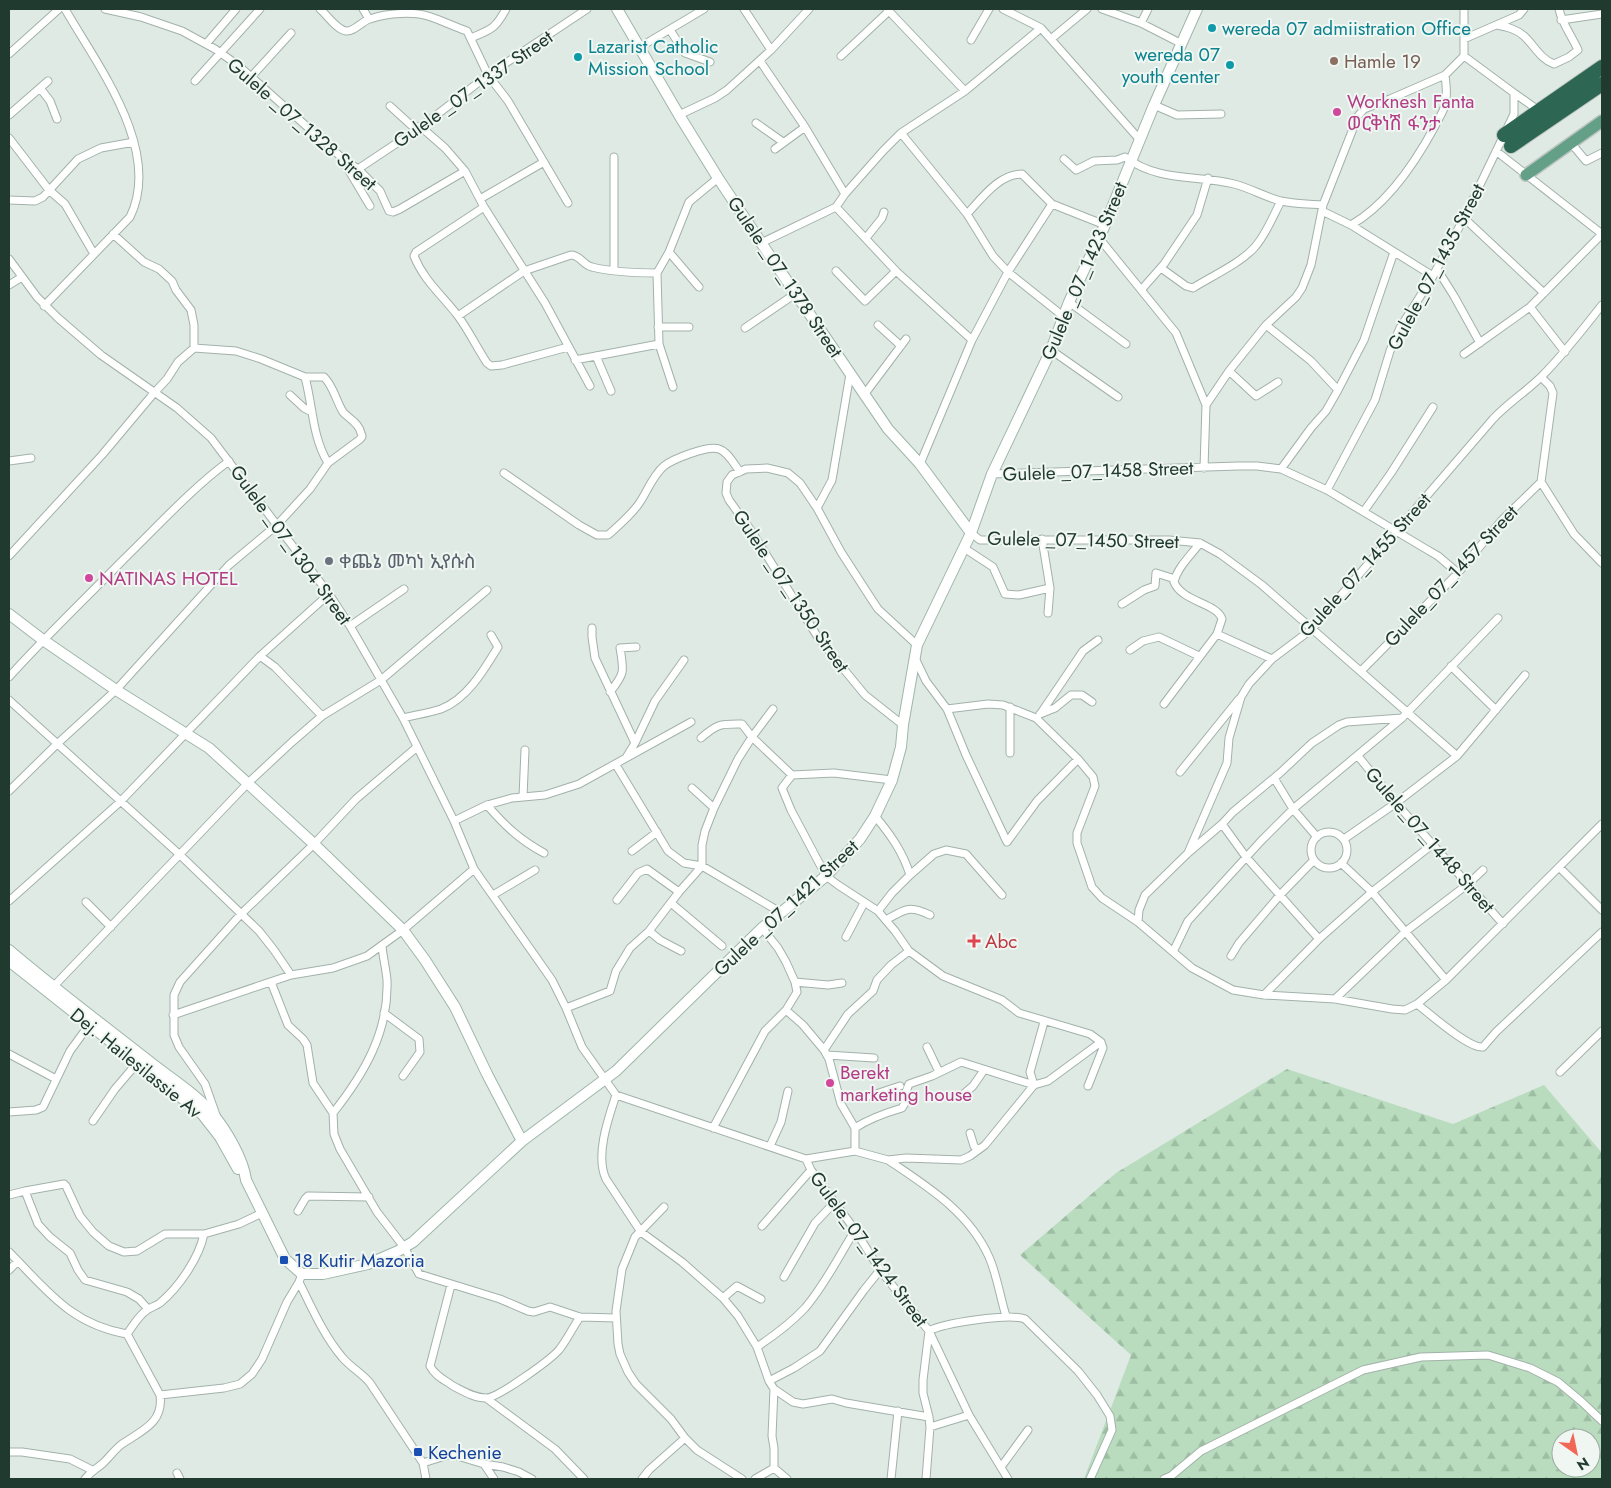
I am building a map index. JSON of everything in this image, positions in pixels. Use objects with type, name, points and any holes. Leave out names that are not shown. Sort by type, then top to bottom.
[{"type":"highway","points":[[1503,147],[1538,110],[1602,67]]},
{"type":"highway","points":[[1503,147],[1602,84]]},
{"type":"main road","name":"Gulele _07_1378 Street","points":[[618,9],[718,178],[795,294],[888,430],[920,464],[970,533]]},
{"type":"main road","name":"Gulele _07_1423 Street","points":[[970,533],[992,474],[1051,350],[1069,302],[1105,225],[1154,105],[1197,9]]},
{"type":"main road","points":[[1526,175],[1602,121]]},
{"type":"main road","name":"Gulele _07_1421 Street","points":[[300,1278],[350,1268],[383,1258],[404,1247],[431,1227],[522,1141],[616,1071],[762,928],[826,876],[860,839],[876,816],[892,780],[902,747],[903,725],[916,645],[970,533]]},
{"type":"main road","points":[[9,614],[43,640],[116,690],[209,748],[314,844],[403,930],[455,1007],[522,1141]]},
{"type":"main road","points":[[9,950],[211,1112],[244,1168],[246,1180],[285,1259],[300,1278]]},
{"type":"main road","name":"Dej. Hailesilassie Av","points":[[9,961],[202,1114],[220,1136],[246,1180]]},
{"type":"street","points":[[9,54],[59,9]]},
{"type":"street","points":[[44,306],[130,217],[137,204],[140,189],[140,169],[134,142],[117,98],[107,77],[65,9]]},
{"type":"street","name":"Gulele _07_1328 Street","points":[[105,9],[127,11],[182,31],[221,54],[251,77],[341,157],[358,169],[380,190],[389,211],[393,212],[400,209],[465,172]]},
{"type":"street","points":[[206,44],[236,9]]},
{"type":"street","points":[[195,81],[260,9]]},
{"type":"street","points":[[320,9],[340,29],[345,31],[350,31],[369,19],[390,15],[419,14],[430,16],[467,31],[488,76],[508,101],[568,203]]},
{"type":"street","points":[[363,9],[369,19]]},
{"type":"street","points":[[471,38],[491,29],[497,24],[506,9]]},
{"type":"street","name":"Gulele _07_1337 Street","points":[[358,169],[421,128],[488,76],[587,9]]},
{"type":"street","points":[[640,48],[704,9]]},
{"type":"street","points":[[744,9],[771,50]]},
{"type":"street","points":[[679,115],[715,98],[727,90],[760,61],[809,9]]},
{"type":"street","points":[[971,40],[989,9]]},
{"type":"street","points":[[1051,38],[1087,9]]},
{"type":"street","points":[[1102,9],[1141,23],[1182,44]]},
{"type":"street","points":[[1141,23],[1148,9]]},
{"type":"street","points":[[1206,405],[1229,371],[1266,325],[1296,297],[1302,288],[1310,265],[1322,208],[1358,116],[1364,109],[1445,75],[1464,56],[1464,9]]},
{"type":"street","points":[[1464,40],[1519,15],[1524,9]]},
{"type":"street","points":[[1497,25],[1516,30],[1543,57],[1554,64],[1578,50],[1561,20],[1559,9]]},
{"type":"street","points":[[841,56],[888,10],[965,90]]},
{"type":"street","points":[[1008,10],[1041,28],[1140,140]]},
{"type":"street","points":[[1561,20],[1602,14]]},
{"type":"street","points":[[761,243],[836,207],[883,151],[902,133],[965,90],[1041,28]]},
{"type":"street","points":[[670,30],[685,53],[710,62]]},
{"type":"street","points":[[251,77],[292,33]]},
{"type":"street","points":[[1464,56],[1538,110]]},
{"type":"street","points":[[760,61],[805,127],[845,194]]},
{"type":"street","points":[[1351,225],[1362,218],[1389,194],[1424,147],[1444,108],[1447,96],[1445,75]]},
{"type":"street","points":[[9,114],[48,81]]},
{"type":"street","points":[[40,88],[50,101],[57,119]]},
{"type":"street","name":"Gulele_07_1435 Street","points":[[1327,490],[1375,400],[1390,350],[1400,328],[1437,269],[1503,147],[1514,114],[1514,93]]},
{"type":"street","points":[[1154,105],[1177,115],[1221,114]]},
{"type":"street","points":[[390,106],[412,126],[421,128],[445,148],[465,172],[484,208],[545,303],[590,386]]},
{"type":"street","points":[[756,123],[784,142]]},
{"type":"street","points":[[775,149],[805,127]]},
{"type":"street","points":[[902,133],[967,214],[993,256],[1008,272],[1064,316]]},
{"type":"street","points":[[9,138],[49,190],[65,204],[94,254]]},
{"type":"street","points":[[9,200],[35,201],[42,197],[68,168],[83,156],[101,148],[134,142]]},
{"type":"street","points":[[1571,143],[1586,161],[1602,153]]},
{"type":"street","points":[[1464,354],[1530,307],[1602,234],[1526,175],[1503,147]]},
{"type":"street","points":[[1064,159],[1076,170],[1094,162],[1117,160],[1125,156],[1131,161],[1158,174],[1189,179],[1208,178],[1237,184],[1281,201],[1322,208],[1433,276]]},
{"type":"street","points":[[341,157],[370,206]]},
{"type":"street","points":[[614,157],[614,270]]},
{"type":"street","points":[[480,199],[544,162]]},
{"type":"street","points":[[967,214],[1001,180],[1012,174],[1022,174],[1052,204],[1105,225]]},
{"type":"street","points":[[673,387],[659,344],[656,273],[668,252],[690,202],[718,178]]},
{"type":"street","points":[[1142,289],[1160,268],[1197,215],[1208,178]]},
{"type":"street","points":[[1160,268],[1186,286],[1193,288],[1256,247],[1281,201]]},
{"type":"street","points":[[920,464],[972,340],[1008,272],[1052,204]]},
{"type":"street","points":[[836,207],[896,270],[972,340]]},
{"type":"street","points":[[484,208],[416,252],[414,256],[429,283],[458,316],[487,363],[495,366],[568,347]]},
{"type":"street","points":[[866,238],[882,218],[884,212]]},
{"type":"street","points":[[1464,218],[1544,293]]},
{"type":"street","points":[[113,234],[144,262],[159,269],[172,281],[176,290],[191,310],[194,326],[194,348]]},
{"type":"street","points":[[1099,238],[1176,332],[1206,405],[1204,468]]},
{"type":"street","points":[[668,252],[699,287]]},
{"type":"street","points":[[1281,469],[1310,428],[1326,411],[1338,390],[1364,340],[1394,252]]},
{"type":"street","points":[[458,316],[524,271],[575,255],[591,267],[633,273],[656,273]]},
{"type":"street","name":"Gulele _07_1304 Street","points":[[9,259],[44,306],[101,355],[196,423],[211,438],[329,594],[350,626],[403,718],[454,821],[474,869],[552,980],[582,1047],[604,1079]]},
{"type":"street","points":[[1437,269],[1480,344]]},
{"type":"street","points":[[836,271],[865,301],[896,270]]},
{"type":"street","points":[[9,285],[22,277]]},
{"type":"street","points":[[745,328],[795,294]]},
{"type":"street","points":[[1069,302],[1126,344]]},
{"type":"street","name":"Gulele_07_1455 Street","points":[[1188,853],[1227,763],[1229,738],[1241,696],[1249,684],[1272,660],[1312,629],[1493,419],[1503,408],[1541,377],[1565,352],[1602,305]]},
{"type":"street","points":[[1530,307],[1565,352]]},
{"type":"street","points":[[878,325],[901,346]]},
{"type":"street","points":[[1266,325],[1311,361],[1338,390]]},
{"type":"street","points":[[658,327],[689,327]]},
{"type":"street","points":[[864,395],[906,339]]},
{"type":"street","points":[[575,360],[659,344]]},
{"type":"street","points":[[9,556],[102,455],[167,380],[178,362],[194,348],[236,351],[306,377],[324,377],[328,381],[343,412],[357,425],[362,433],[359,440],[328,463],[310,489],[277,525],[229,565],[116,690],[9,791]]},
{"type":"street","points":[[1051,350],[1118,397]]},
{"type":"street","points":[[596,356],[611,390]]},
{"type":"street","points":[[1229,371],[1256,396],[1278,382]]},
{"type":"street","points":[[817,508],[832,480],[850,374]]},
{"type":"street","points":[[306,377],[313,425],[319,446],[328,463]]},
{"type":"street","points":[[1541,377],[1550,386],[1553,393],[1541,482],[1574,534],[1602,562]]},
{"type":"street","points":[[290,395],[304,408],[312,412]]},
{"type":"street","points":[[1364,511],[1433,407]]},
{"type":"street","points":[[504,473],[580,525],[597,535],[608,535],[639,504],[664,466],[696,452],[711,448],[719,449],[727,454],[740,472],[746,469],[766,468],[788,473],[800,483],[817,508],[841,552],[878,609],[916,645]]},
{"type":"street","points":[[9,461],[31,458]]},
{"type":"street","points":[[9,677],[43,640],[80,605],[185,497],[229,461]]},
{"type":"street","name":"Gulele _07_1458 Street","points":[[992,474],[1257,466],[1281,469],[1327,490],[1364,511],[1438,556],[1458,573]]},
{"type":"street","name":"Gulele _07_1350 Street","points":[[740,472],[732,475],[728,482],[726,493],[794,601],[819,639],[865,695],[903,725]]},
{"type":"street","name":"Gulele_07_1457 Street","points":[[1361,671],[1458,573],[1502,521],[1541,482]]},
{"type":"street","name":"Gulele _07_1450 Street","points":[[970,533],[980,540],[1169,540],[1200,543],[1220,554],[1262,586],[1457,756]]},
{"type":"street","points":[[1042,539],[1050,588],[1048,613]]},
{"type":"street","points":[[1164,704],[1216,634],[1221,616],[1182,593],[1176,587],[1174,579],[1200,543]]},
{"type":"street","points":[[964,548],[993,567],[1005,594],[1019,595],[1050,588]]},
{"type":"street","points":[[1122,604],[1144,590],[1155,586],[1156,573],[1174,579]]},
{"type":"street","points":[[350,626],[404,589]]},
{"type":"street","points":[[53,987],[248,783],[322,716],[381,680],[488,590]]},
{"type":"street","points":[[9,901],[120,802],[260,656],[329,594]]},
{"type":"street","points":[[1173,952],[1188,921],[1246,857],[1293,809],[1402,718],[1498,618]]},
{"type":"street","points":[[592,628],[595,658],[635,743]]},
{"type":"street","points":[[1216,634],[1272,660]]},
{"type":"street","points":[[403,718],[442,708],[463,694],[483,672],[498,647],[491,635]]},
{"type":"street","points":[[1130,650],[1142,641],[1159,637],[1200,656]]},
{"type":"street","points":[[1039,716],[1082,651],[1098,640]]},
{"type":"street","points":[[610,692],[621,678],[623,667],[620,648],[636,647]]},
{"type":"street","points":[[260,656],[275,667],[322,716]]},
{"type":"street","points":[[914,656],[926,681],[946,709],[1007,842],[1037,801],[1078,760]]},
{"type":"street","points":[[627,756],[655,701],[684,660]]},
{"type":"street","points":[[1451,666],[1496,710]]},
{"type":"street","points":[[1344,839],[1396,803],[1457,756],[1525,675]]},
{"type":"street","points":[[1039,716],[1055,708],[1071,695],[1082,695],[1092,702]]},
{"type":"street","points":[[1180,772],[1241,696]]},
{"type":"street","points":[[9,700],[179,854],[267,939],[291,975]]},
{"type":"street","points":[[946,709],[988,704],[1004,705],[1039,716],[1093,777],[1095,786],[1077,833],[1076,843],[1092,887],[1102,898],[1138,922],[1192,968],[1233,990],[1264,995],[1335,999],[1405,1010],[1417,1004],[1446,980],[1602,824]]},
{"type":"street","points":[[1010,707],[1010,753]]},
{"type":"street","points":[[566,1008],[610,991],[621,962],[630,948],[649,931],[702,866],[702,845],[705,830],[714,808],[738,759],[774,709]]},
{"type":"street","points":[[1138,922],[1139,910],[1145,895],[1188,853],[1312,743],[1339,725],[1347,722],[1402,718]]},
{"type":"street","points":[[454,821],[487,805],[512,798],[555,792],[580,784],[616,765],[627,756],[691,722]]},
{"type":"street","points":[[701,738],[711,729],[721,724],[742,724],[752,737],[792,775]]},
{"type":"street","points":[[218,1122],[205,1084],[176,1041],[174,1031],[174,995],[180,982],[241,914],[314,844],[356,799],[417,747]]},
{"type":"street","points":[[523,797],[524,750]]},
{"type":"street","name":"Gulele_07_1448 Street","points":[[1358,756],[1396,803],[1503,924]]},
{"type":"street","points":[[616,765],[668,851],[684,863],[702,866],[780,912]]},
{"type":"street","points":[[892,780],[834,773],[792,775],[782,788],[791,810],[826,876],[878,911],[909,951],[943,976],[1002,1000],[1019,1013],[1044,1022],[1090,1034],[1101,1042],[1103,1048],[1088,1086]]},
{"type":"street","points":[[1274,778],[1293,809],[1317,837]]},
{"type":"street","points":[[692,788],[714,808]]},
{"type":"street","points":[[487,805],[504,825],[524,842],[544,853]]},
{"type":"street","points":[[876,816],[893,838],[906,862],[910,875]]},
{"type":"street","points":[[1222,824],[1246,857],[1319,938]]},
{"type":"street","points":[[632,851],[657,832]]},
{"type":"street","points":[[1334,832],[1344,839],[1348,849],[1347,855],[1341,863],[1329,868],[1318,864],[1314,860],[1311,848],[1317,837],[1322,833],[1334,832]]},
{"type":"street","points":[[1264,995],[1319,938],[1372,892],[1433,844]]},
{"type":"street","points":[[878,911],[910,875],[934,854],[946,850],[966,854],[1002,895]]},
{"type":"street","points":[[1231,956],[1238,943],[1314,860]]},
{"type":"street","points":[[1341,863],[1372,892],[1446,980]]},
{"type":"street","points":[[1559,867],[1602,910]]},
{"type":"street","points":[[174,1015],[291,975],[332,968],[367,956],[403,930],[474,869]]},
{"type":"street","points":[[617,900],[638,873],[647,869],[679,892]]},
{"type":"street","points":[[493,895],[535,870]]},
{"type":"street","points":[[1335,999],[1405,932],[1468,884],[1483,870]]},
{"type":"street","points":[[86,902],[111,926]]},
{"type":"street","points":[[672,903],[722,946]]},
{"type":"street","points":[[846,936],[864,903]]},
{"type":"street","points":[[886,920],[907,908],[916,909],[930,915]]},
{"type":"street","points":[[713,1128],[765,1031],[786,1010],[797,992],[795,982],[778,948],[762,928]]},
{"type":"street","points":[[649,931],[660,940],[681,951]]},
{"type":"street","points":[[1417,1004],[1468,1043],[1478,1048],[1483,1047],[1496,1032],[1602,932]]},
{"type":"street","points":[[332,1113],[367,1064],[381,1031],[387,981],[382,946]]},
{"type":"street","points":[[825,1052],[848,1014],[873,991],[877,980],[909,951]]},
{"type":"street","points":[[271,982],[288,1025],[307,1045],[313,1083],[332,1113],[337,1144],[392,1233],[404,1247],[419,1274],[500,1299],[528,1311],[534,1312],[550,1307],[580,1317],[616,1318]]},
{"type":"street","points":[[795,982],[814,984],[842,983]]},
{"type":"street","points":[[786,1010],[803,1025],[830,1059],[841,1104],[855,1128],[855,1151]]},
{"type":"street","points":[[384,1013],[418,1039],[420,1052],[403,1076]]},
{"type":"street","points":[[1034,1085],[1030,1072],[1044,1022]]},
{"type":"street","points":[[9,1112],[36,1110],[43,1107],[70,1051],[89,1025]]},
{"type":"street","points":[[1560,1072],[1602,1031]]},
{"type":"street","points":[[855,1128],[873,1118],[902,1108],[909,1084],[961,1062],[1034,1085],[1048,1081],[1101,1042]]},
{"type":"street","points":[[927,1047],[939,1072]]},
{"type":"street","points":[[825,1052],[874,1058]]},
{"type":"street","points":[[9,1054],[56,1079]]},
{"type":"street","points":[[92,1121],[115,1089],[138,1062]]},
{"type":"street","points":[[959,1098],[973,1086],[984,1070]]},
{"type":"street","points":[[604,1079],[616,1095],[606,1127],[602,1170],[642,1232],[682,1262],[723,1298],[738,1316],[758,1347],[768,1381],[774,1389],[793,1402],[803,1404],[832,1399],[929,1416]]},
{"type":"street","points":[[870,1096],[899,1084],[905,1094]]},
{"type":"street","points":[[888,1160],[906,1158],[961,1160],[985,1145],[1034,1085]]},
{"type":"street","points":[[770,1146],[781,1122],[788,1091]]},
{"type":"street","name":"Gulele_07_1424 Street","points":[[616,1095],[806,1159],[811,1170],[855,1230],[880,1270],[928,1331],[969,1415],[1008,1479]]},
{"type":"street","points":[[970,1133],[974,1146],[978,1150]]},
{"type":"street","points":[[806,1159],[855,1151],[888,1160],[926,1186],[960,1214],[978,1235],[990,1259],[1006,1316]]},
{"type":"street","points":[[762,1226],[811,1170]]},
{"type":"street","points":[[9,1195],[25,1190],[64,1184],[80,1216],[93,1232],[109,1246],[124,1252],[137,1251],[168,1233],[204,1234],[238,1224],[262,1213]]},
{"type":"street","points":[[25,1190],[38,1224],[50,1237],[70,1253],[85,1280],[127,1292],[139,1299],[148,1308]]},
{"type":"street","points":[[298,1211],[308,1196],[369,1197]]},
{"type":"street","points":[[784,1277],[815,1223],[834,1203]]},
{"type":"street","points":[[664,1207],[642,1232],[635,1237],[622,1269],[616,1318],[619,1349],[628,1372],[643,1392],[671,1419],[697,1450],[742,1479]]},
{"type":"street","points":[[758,1347],[787,1325],[806,1306],[831,1270],[855,1230]]},
{"type":"street","points":[[126,1334],[148,1308],[159,1303],[172,1291],[195,1259],[202,1244],[204,1234]]},
{"type":"street","points":[[9,1252],[45,1291],[69,1311],[93,1325],[126,1334],[160,1395],[160,1411],[153,1422],[139,1434],[121,1445],[92,1470],[85,1479]]},
{"type":"street","points":[[9,1270],[18,1261]]},
{"type":"street","points":[[768,1381],[794,1368],[820,1351],[880,1270]]},
{"type":"street","points":[[160,1395],[224,1388],[240,1384],[252,1374],[262,1359],[287,1302],[300,1278]]},
{"type":"street","points":[[300,1278],[337,1350],[348,1364],[370,1383],[423,1463],[426,1479]]},
{"type":"street","points":[[451,1284],[430,1366],[436,1374],[461,1390],[486,1398],[560,1453],[584,1479]]},
{"type":"street","points":[[723,1298],[737,1286],[761,1299]]},
{"type":"street","points":[[926,1479],[930,1427],[923,1393],[923,1380],[928,1331],[940,1326],[1006,1316],[1025,1319],[1078,1371],[1097,1394],[1110,1416],[1112,1430],[1090,1479]]},
{"type":"street","points":[[486,1398],[495,1396],[549,1359],[560,1349],[580,1317]]},
{"type":"street","points":[[1164,1479],[1171,1476],[1200,1451],[1363,1370],[1421,1357],[1488,1355],[1530,1368],[1558,1382],[1602,1421]]},
{"type":"street","points":[[774,1389],[772,1436],[774,1468],[786,1479]]},
{"type":"street","points":[[891,1479],[898,1412]]},
{"type":"street","points":[[930,1427],[969,1415]]},
{"type":"street","points":[[1001,1467],[1028,1430]]},
{"type":"street","points":[[642,1479],[653,1466],[686,1438]]},
{"type":"street","points":[[9,1452],[70,1459],[92,1470]]},
{"type":"street","points":[[423,1463],[448,1455],[463,1457],[519,1472],[532,1479]]},
{"type":"street","points":[[484,1464],[494,1479]]},
{"type":"street","points":[[755,1479],[774,1468]]},
{"type":"green space","points":[[1287,1069],[1453,1124],[1544,1085],[1602,1153],[1602,1479],[1084,1479],[1131,1355],[1020,1255],[1116,1173]]},
{"type":"place","name":"wereda 07 admiistration Office","points":[[1212,28]]},
{"type":"place","name":"Lazarist Catholic Mission School","points":[[578,57]]},
{"type":"place","name":"Hamle 19","points":[[1334,61]]},
{"type":"place","name":"wereda 07 youth center","points":[[1230,65]]},
{"type":"place","name":"Worknesh Fanta ወርቅነሽ ፋንታ","points":[[1337,112]]},
{"type":"place","name":"ቀጨኔ መካነ ኢየሱስ","points":[[329,561]]},
{"type":"place","name":"NATINAS HOTEL","points":[[89,578]]},
{"type":"place","name":"Abc","points":[[974,941]]},
{"type":"place","name":"Berekt marketing house","points":[[830,1083]]},
{"type":"place","name":"18 Kutir Mazoria","points":[[284,1260]]},
{"type":"place","name":"Kechenie","points":[[418,1452]]}]
